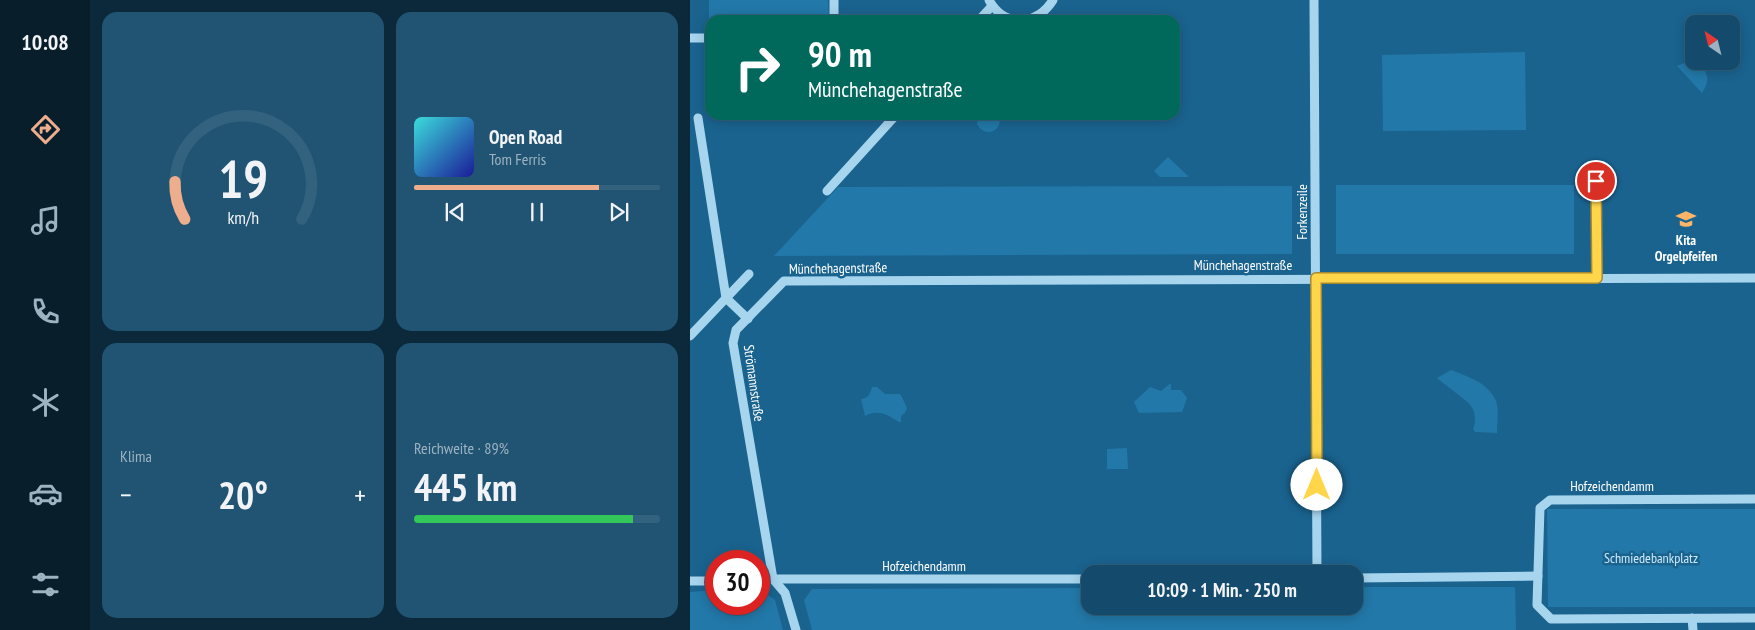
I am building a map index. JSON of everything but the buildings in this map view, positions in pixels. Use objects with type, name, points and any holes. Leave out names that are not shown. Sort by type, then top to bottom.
[{"type":"street","points":[[834,0],[834,15]]},
{"type":"street","points":[[1039,15],[1046,10],[1053,0]]},
{"type":"street","name":"Forkenzeile","points":[[1314,0],[1317,565]]},
{"type":"street","points":[[983,15],[991,3],[1004,15]]},
{"type":"street","points":[[690,38],[705,38]]},
{"type":"street","points":[[698,118],[726,298],[748,319]]},
{"type":"street","points":[[827,191],[891,120]]},
{"type":"street","points":[[1596,181],[1597,278]]},
{"type":"street","points":[[690,336],[749,274]]},
{"type":"street","name":"Münchehagenstraße","points":[[748,319],[784,281],[1755,278]]},
{"type":"street","name":"Strömannstraße","points":[[748,319],[736,330],[733,343],[773,579],[785,593],[796,630]]},
{"type":"street","name":"Hofzeichendamm","points":[[1755,499],[1550,500],[1540,508],[1537,605],[1551,619],[1755,618]]},
{"type":"street","points":[[1363,578],[1538,576]]},
{"type":"street","name":"Hofzeichendamm","points":[[773,579],[1081,579]]},
{"type":"street","points":[[690,582],[705,581]]},
{"type":"street","points":[[1692,618],[1693,630]]},
{"type":"green space","points":[[709,0],[828,0],[829,15],[709,15]]},
{"type":"green space","points":[[1525,52],[1526,130],[1383,131],[1382,55]]},
{"type":"green space","points":[[1685,63],[1685,70],[1704,70],[1707,81],[1702,93],[1677,66]]},
{"type":"green space","points":[[977,120],[1000,121],[996,129],[989,132],[980,129],[977,124]]},
{"type":"green space","points":[[1168,157],[1189,177],[1160,177],[1154,171]]},
{"type":"green space","points":[[1336,185],[1574,185],[1574,254],[1336,254]]},
{"type":"green space","points":[[1292,186],[1292,254],[774,256],[838,187]]},
{"type":"green space","points":[[1451,370],[1477,381],[1492,394],[1496,401],[1497,433],[1475,432],[1473,429],[1475,415],[1471,406],[1437,378]]},
{"type":"green space","points":[[1171,383],[1171,390],[1181,390],[1187,398],[1182,412],[1139,413],[1134,402],[1150,387],[1161,391]]},
{"type":"green space","points":[[872,387],[877,387],[885,394],[901,395],[907,408],[901,416],[901,422],[882,413],[865,416],[861,399],[869,395]]},
{"type":"green space","points":[[1127,448],[1128,469],[1107,469],[1107,449]]},
{"type":"green space","name":"Schmiedebankplatz","points":[[1547,509],[1755,509],[1755,607],[1548,607]]},
{"type":"green space","points":[[1363,587],[1515,587],[1516,630],[812,630],[804,600],[812,589],[1081,588],[1081,615],[1363,615]]},
{"type":"green space","points":[[705,591],[705,615],[770,615],[770,597],[775,600],[783,630],[690,630],[690,592]]},
{"type":"place","name":"Kita Orgelpfeifen","points":[[1686,219]]},
{"type":"route","points":[[1317,485],[1316,278],[1597,278],[1596,181]]}]
